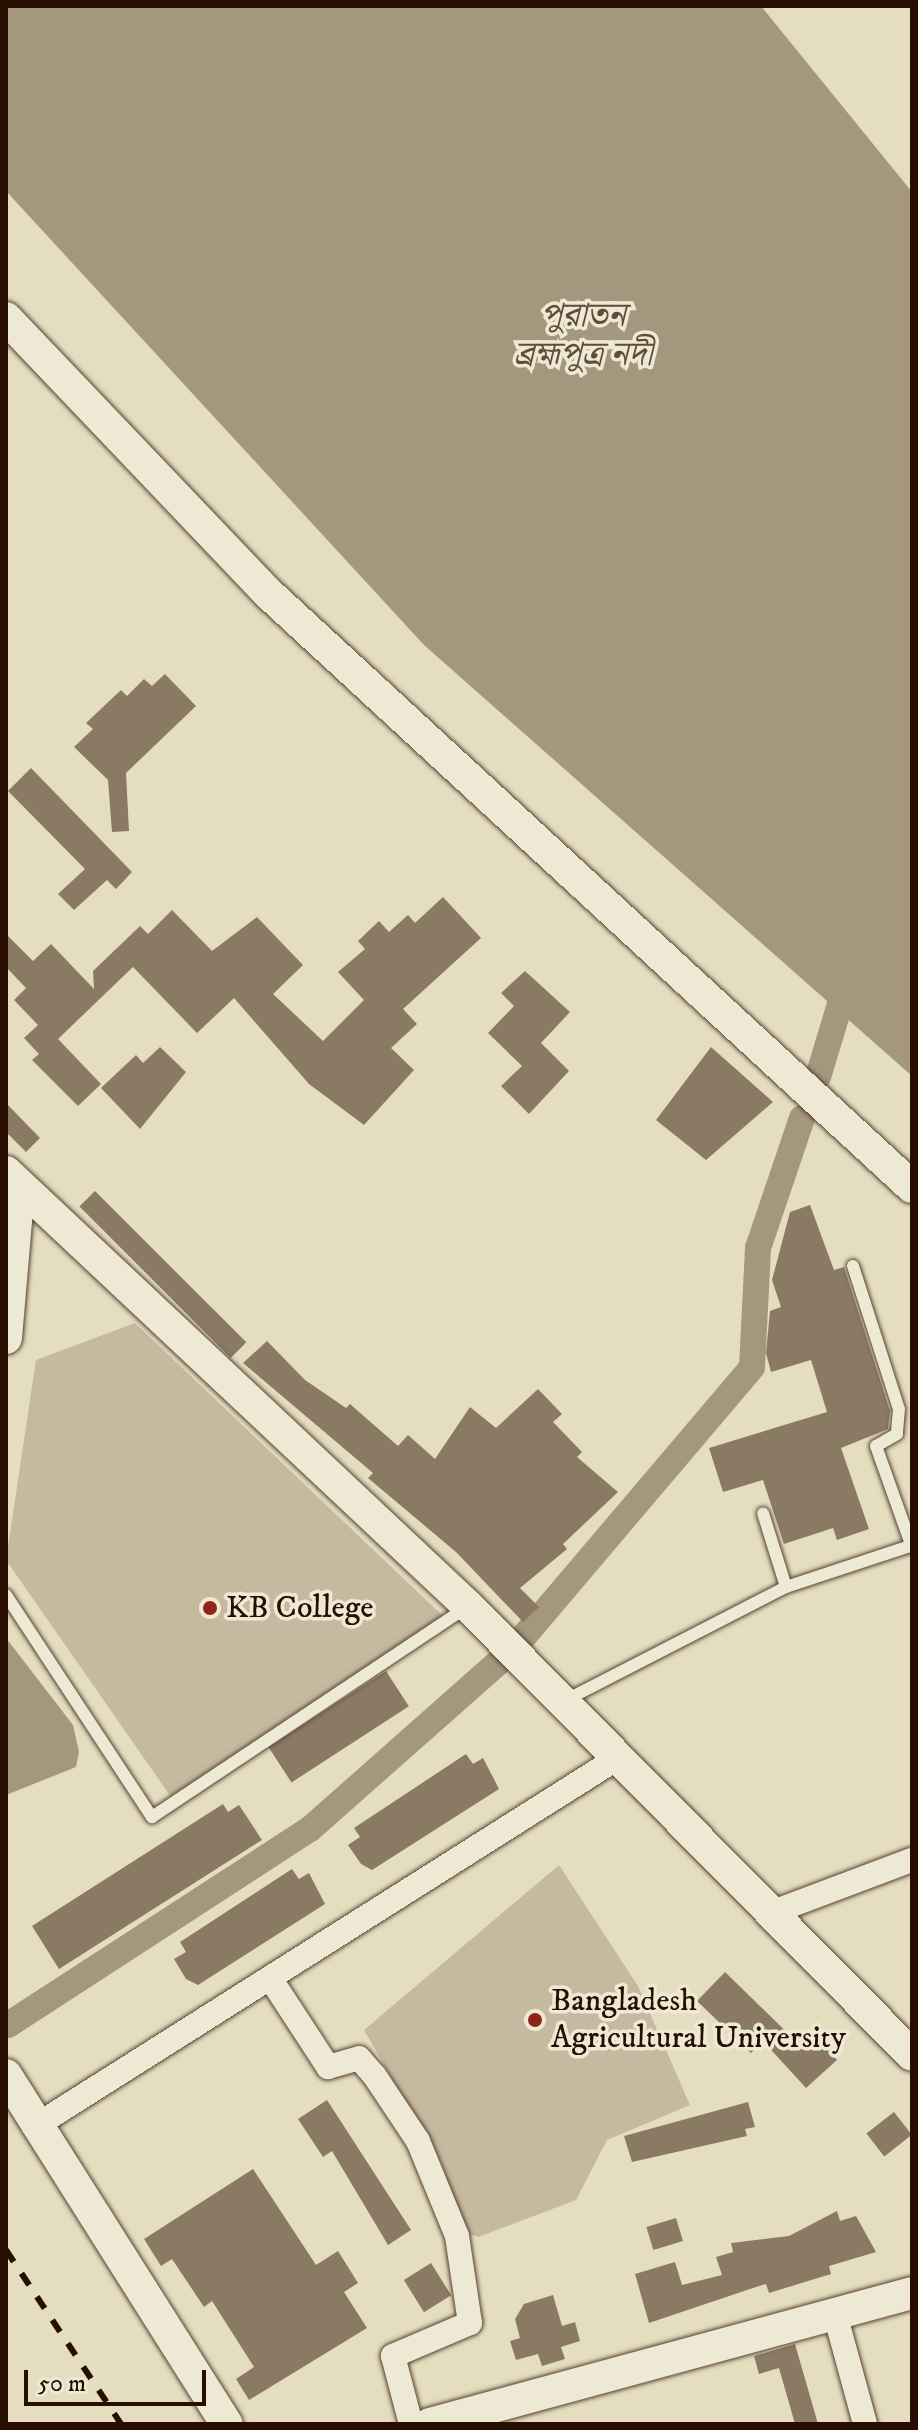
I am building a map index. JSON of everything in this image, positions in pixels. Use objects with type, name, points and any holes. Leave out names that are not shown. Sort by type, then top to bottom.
[{"type":"street","points":[[6,318],[268,593],[912,1187]]},
{"type":"street","points":[[6,1338],[13,1179]]},
{"type":"street","points":[[13,1179],[468,1606],[768,1914],[912,2055]]},
{"type":"street","points":[[34,2127],[272,1981],[616,1759]]},
{"type":"street","points":[[768,1914],[912,1860]]},
{"type":"street","points":[[272,1981],[328,2067],[359,2058],[374,2075],[418,2141],[457,2236],[470,2323],[393,2356],[411,2424]]},
{"type":"street","points":[[6,2075],[34,2127],[227,2424]]},
{"type":"street","points":[[430,2424],[912,2293]]},
{"type":"street","points":[[835,2314],[865,2424]]},
{"type":"lane","points":[[561,1703],[786,1587],[910,1547],[876,1446],[897,1434],[899,1409],[853,1266]]},
{"type":"lane","points":[[763,1513],[786,1587]]},
{"type":"lane","points":[[6,1595],[152,1817],[468,1606]]},
{"type":"shaded area","points":[[135,1323],[444,1617],[171,1797],[6,1560],[36,1360]]},
{"type":"shaded area","points":[[559,1865],[638,1986],[690,2105],[607,2140],[576,2200],[478,2237],[459,2230],[442,2165],[364,2030]]},
{"type":"water","name":"পুরাতন ব্রহ্মপুত্র নদী","points":[[6,6],[761,6],[912,192],[912,1076],[424,645],[6,191]]},
{"type":"water","points":[[6,1638],[73,1725],[79,1752],[76,1767],[6,1795]]},
{"type":"building","points":[[165,674],[196,706],[126,773],[129,831],[112,832],[108,780],[74,747],[93,729],[86,723],[121,690],[127,696],[144,679],[152,686]]},
{"type":"building","points":[[31,768],[132,872],[116,889],[107,880],[74,910],[58,894],[85,869],[8,791]]},
{"type":"building","points":[[443,897],[481,938],[403,1009],[417,1024],[391,1048],[414,1070],[364,1125],[309,1084],[234,998],[197,1033],[133,967],[58,1039],[101,1084],[78,1106],[32,1060],[39,1054],[24,1038],[38,1025],[14,1000],[26,988],[6,967],[6,934],[33,961],[51,944],[94,989],[93,971],[140,926],[148,934],[172,910],[212,951],[257,917],[303,965],[273,994],[323,1041],[364,1000],[338,972],[365,949],[358,941],[379,921],[389,932],[408,915],[415,923]]},
{"type":"building","points":[[525,971],[570,1012],[541,1043],[569,1071],[529,1114],[501,1086],[522,1066],[488,1033],[514,1006],[501,993]]},
{"type":"building","points":[[160,1047],[186,1072],[140,1129],[101,1088],[136,1055],[143,1063]]},
{"type":"building","points":[[711,1047],[773,1102],[706,1160],[656,1120]]},
{"type":"building","points":[[6,1103],[40,1138],[26,1152],[6,1132]]},
{"type":"building","points":[[95,1191],[246,1342],[231,1358],[79,1207]]},
{"type":"building","points":[[810,1205],[834,1270],[844,1267],[890,1411],[888,1429],[841,1448],[869,1529],[837,1540],[833,1528],[784,1544],[763,1480],[723,1492],[709,1448],[827,1412],[811,1360],[771,1372],[766,1353],[770,1311],[781,1307],[772,1280],[790,1212]]},
{"type":"building","points":[[267,1341],[305,1380],[346,1408],[350,1404],[398,1446],[408,1435],[435,1459],[470,1407],[496,1428],[538,1389],[562,1414],[553,1422],[582,1452],[577,1457],[618,1492],[563,1544],[567,1549],[520,1588],[539,1607],[523,1622],[456,1552],[368,1478],[373,1473],[243,1363]]},
{"type":"building","points":[[386,1671],[409,1706],[291,1782],[269,1747]]},
{"type":"building","points":[[466,1754],[473,1764],[483,1758],[499,1789],[372,1870],[361,1864],[348,1845],[360,1837],[354,1828]]},
{"type":"building","points":[[223,1804],[228,1812],[239,1805],[262,1840],[59,1969],[32,1926]]},
{"type":"building","points":[[292,1869],[299,1879],[309,1873],[325,1904],[198,1985],[186,1979],[174,1959],[186,1952],[180,1942]]},
{"type":"building","points":[[725,1972],[803,2048],[816,2037],[837,2060],[806,2088],[763,2041],[751,2053],[697,2001]]},
{"type":"building","points":[[327,2100],[411,2230],[388,2245],[332,2151],[323,2157],[298,2119]]},
{"type":"building","points":[[748,2102],[755,2127],[745,2129],[747,2136],[632,2162],[624,2136]]},
{"type":"building","points":[[894,2112],[912,2135],[884,2156],[866,2134]]},
{"type":"building","points":[[253,2169],[316,2265],[338,2251],[358,2283],[344,2292],[367,2328],[249,2400],[236,2379],[254,2367],[212,2301],[204,2307],[172,2259],[161,2266],[144,2239]]},
{"type":"building","points":[[837,2211],[840,2221],[856,2216],[876,2252],[829,2266],[831,2274],[769,2293],[766,2284],[649,2323],[635,2274],[675,2262],[682,2285],[722,2275],[716,2257],[733,2252],[731,2243],[789,2236]]},
{"type":"building","points":[[676,2218],[683,2241],[653,2250],[646,2227]]},
{"type":"building","points":[[431,2263],[451,2295],[424,2312],[404,2280]]},
{"type":"building","points":[[553,2295],[562,2326],[575,2322],[580,2341],[561,2347],[565,2359],[542,2366],[538,2354],[516,2360],[510,2341],[520,2338],[515,2319],[524,2304]]},
{"type":"building","points":[[795,2344],[818,2424],[795,2424],[779,2368],[759,2374],[754,2356]]},
{"type":"waterway","points":[[818,1077],[849,974]]},
{"type":"waterway","points":[[525,1635],[752,1367],[758,1248],[802,1118]]},
{"type":"waterway","points":[[8,2025],[310,1829],[503,1658]]},
{"type":"railway","points":[[6,2250],[121,2424]]},
{"type":"place","name":"KB College","points":[[210,1608]]},
{"type":"place","name":"Bangladesh Agricultural University","points":[[535,2020]]}]
